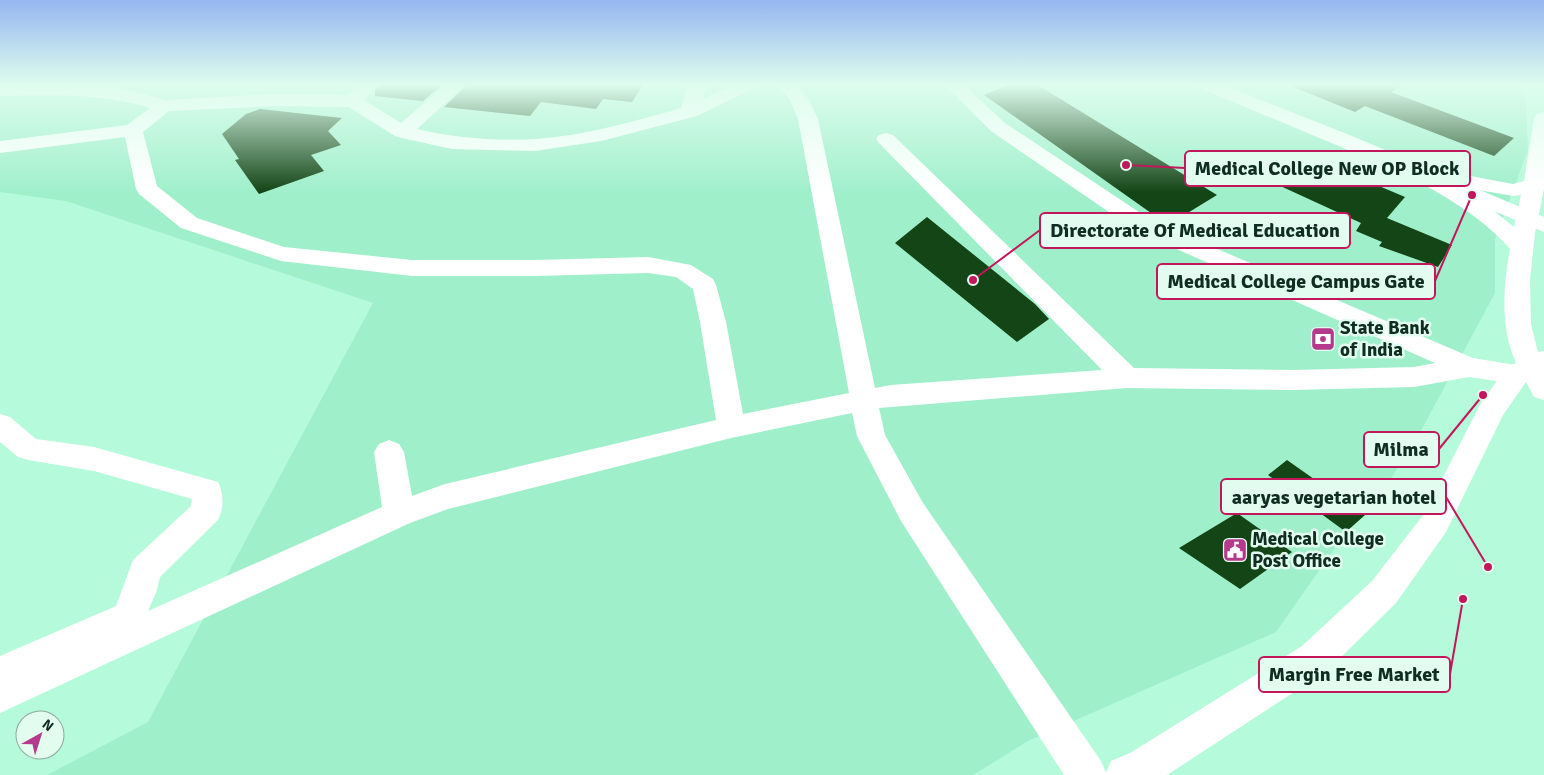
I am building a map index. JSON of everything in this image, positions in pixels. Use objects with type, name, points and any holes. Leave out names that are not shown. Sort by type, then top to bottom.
[{"type":"street","points":[[0,147],[132,130],[145,120]]},
{"type":"street","points":[[383,120],[402,132],[452,143],[535,145],[601,135],[658,120]]},
{"type":"street","points":[[402,132],[416,120]]},
{"type":"street","points":[[808,120],[872,436],[912,512],[1087,775]]},
{"type":"street","points":[[991,120],[998,127],[1146,227],[1469,367]]},
{"type":"street","points":[[1295,120],[1535,221]]},
{"type":"street","points":[[1534,373],[1522,344],[1518,320],[1517,288],[1522,249],[1535,221],[1533,186],[1538,167],[1544,120]]},
{"type":"street","points":[[132,130],[147,189],[189,223],[281,254],[412,268],[535,268],[648,265],[683,270],[704,286],[713,322],[731,427]]},
{"type":"street","points":[[886,139],[1127,378]]},
{"type":"street","points":[[1395,161],[1445,178],[1472,184],[1513,190],[1533,186]]},
{"type":"street","points":[[1395,161],[1454,193],[1486,214],[1512,236],[1522,249]]},
{"type":"street","points":[[0,695],[399,514],[445,497],[731,427],[891,395],[1127,378],[1293,380],[1414,377],[1469,367],[1534,373]]},
{"type":"street","points":[[1125,775],[1144,767],[1314,658],[1384,592],[1435,523],[1491,410],[1534,373]]},
{"type":"street","points":[[0,425],[28,449],[94,459],[206,491],[207,511],[145,570],[139,593],[128,617],[0,674]]},
{"type":"street","points":[[389,452],[399,514]]},
{"type":"shaded area","points":[[0,120],[1527,120],[1528,150],[1495,239],[1495,293],[1410,451],[1365,515],[1346,532],[1276,632],[1028,741],[973,775],[47,775],[148,722],[373,303],[66,201],[0,192]]},
{"type":"building","points":[[239,120],[340,120],[328,131],[341,145],[311,155],[324,171],[259,194],[235,160],[239,159],[222,134]]},
{"type":"building","points":[[1020,120],[1095,120],[1217,195],[1168,225]]},
{"type":"building","points":[[1402,120],[1466,120],[1514,138],[1494,156]]},
{"type":"building","points":[[1327,164],[1405,197],[1387,218],[1452,245],[1438,267],[1379,246],[1382,242],[1356,231],[1361,223],[1267,180],[1285,165],[1316,176]]},
{"type":"building","points":[[927,217],[1035,304],[1049,319],[1017,342],[895,243]]},
{"type":"building","points":[[1287,460],[1365,515],[1346,532],[1268,475]]},
{"type":"building","name":"Medical College Post Office","points":[[1237,513],[1292,552],[1240,589],[1179,548]]},
{"type":"place","name":"Medical College New OP Block","points":[[1126,165]]},
{"type":"place","name":"Medical College Campus Gate","points":[[1472,195]]},
{"type":"place","name":"Directorate Of Medical Education","points":[[973,280]]},
{"type":"place","name":"State Bank of India","points":[[1323,339]]},
{"type":"place","name":"Milma","points":[[1483,395]]},
{"type":"place","name":"Medical College Post Office","points":[[1235,550]]},
{"type":"place","name":"aaryas vegetarian hotel","points":[[1488,567]]},
{"type":"place","name":"Margin Free Market","points":[[1463,599]]}]
